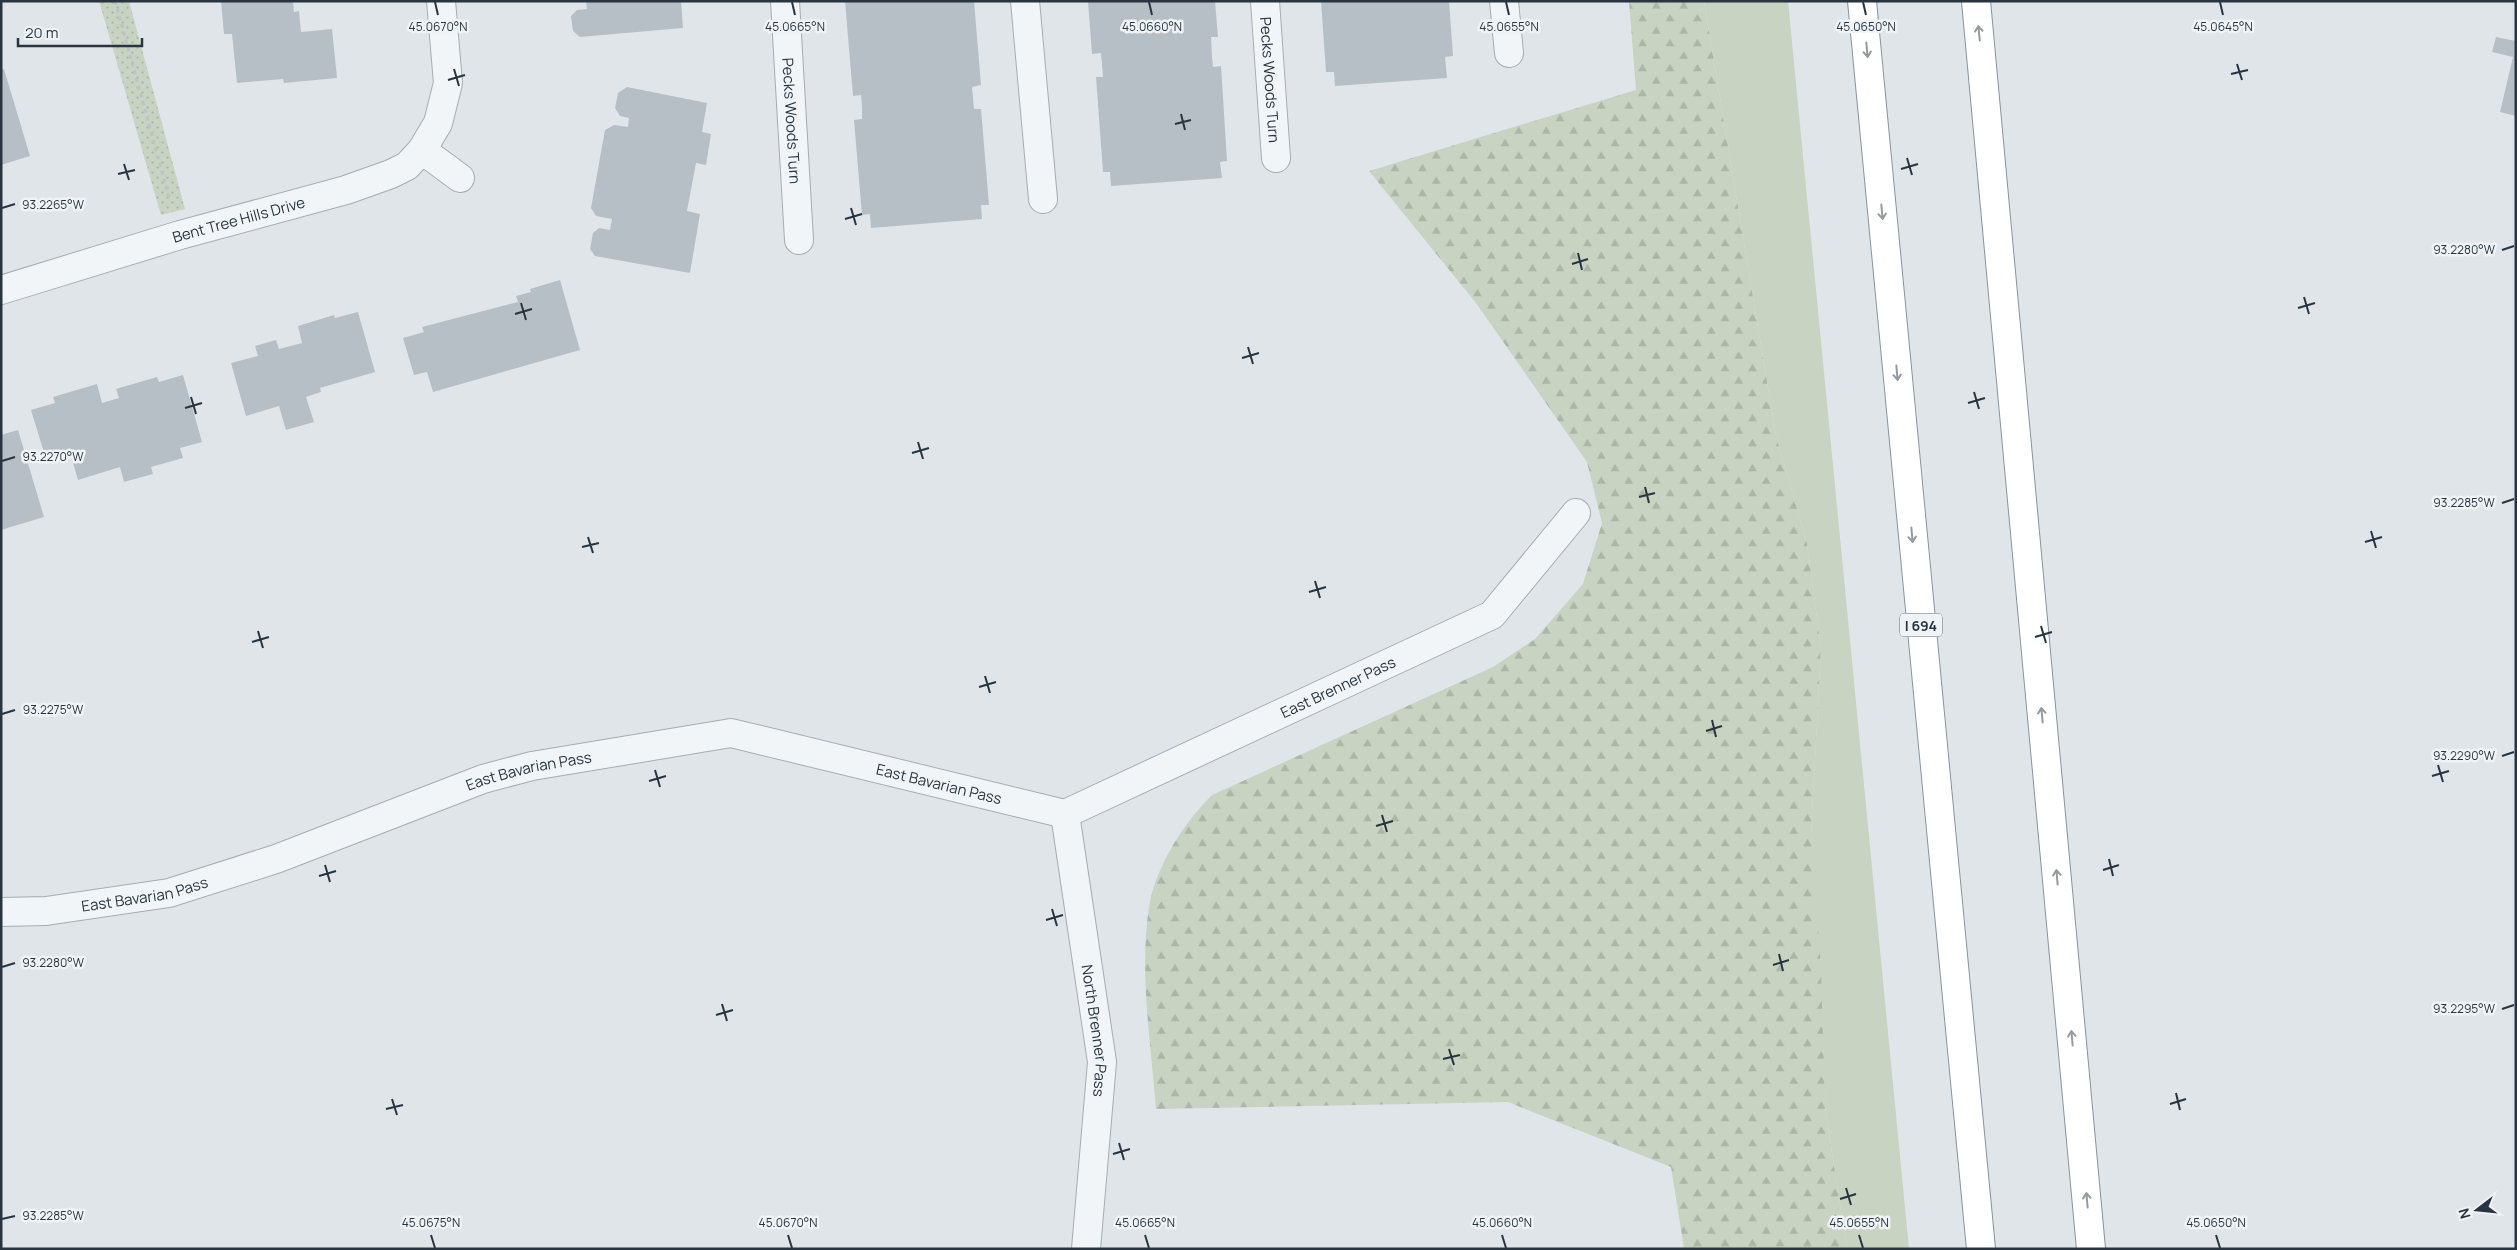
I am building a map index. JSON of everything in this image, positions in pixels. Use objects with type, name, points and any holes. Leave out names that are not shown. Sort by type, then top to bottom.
[{"type":"highway","name":"I 694","points":[[1862,1],[1981,1249]]},
{"type":"highway","points":[[1976,1],[2091,1249]]},
{"type":"street","name":"Bent Tree Hills Drive","points":[[1,290],[180,235],[346,190],[391,174],[407,166],[422,150],[438,123],[448,83],[441,1]]},
{"type":"street","name":"Pecks Woods Turn","points":[[785,1],[799,240]]},
{"type":"street","points":[[1026,1],[1043,199]]},
{"type":"street","name":"Pecks Woods Turn","points":[[1265,1],[1276,158]]},
{"type":"street","points":[[1504,1],[1509,53]]},
{"type":"street","points":[[422,150],[460,178]]},
{"type":"street","name":"East Brenner Pass","points":[[1065,814],[1492,615],[1576,513]]},
{"type":"street","name":"East Bavarian Pass","points":[[1,912],[46,911],[169,893],[276,859],[482,779],[532,766],[731,733],[1065,814]]},
{"type":"street","name":"North Brenner Pass","points":[[1065,814],[1102,1062],[1086,1249]]},
{"type":"path","points":[[115,1],[180,235]]},
{"type":"green space","points":[[99,1],[129,1],[185,209],[161,215]]},
{"type":"green space","points":[[1629,1],[1704,1],[1776,436],[1807,543],[1821,648],[1811,833],[1821,969],[1825,1107],[1847,1249],[1684,1249],[1671,1167],[1508,1102],[1156,1109],[1149,1034],[1145,957],[1149,907],[1164,861],[1181,832],[1201,806],[1212,795],[1493,667],[1535,639],[1583,584],[1602,523],[1587,462],[1476,303],[1369,171],[1636,90]]},
{"type":"green space","points":[[1704,1],[1788,1],[1909,1249],[1847,1249],[1825,1107],[1811,833],[1821,648],[1807,543],[1776,436]]},
{"type":"building","points":[[221,1],[293,1],[294,12],[299,11],[301,32],[332,29],[337,78],[284,83],[283,79],[237,83],[232,34],[224,34]]},
{"type":"building","points":[[586,1],[681,1],[683,28],[580,37],[573,31],[571,16],[577,10],[587,9]]},
{"type":"building","points":[[845,1],[974,1],[981,85],[972,87],[974,109],[981,109],[989,205],[981,205],[982,219],[871,228],[870,214],[862,215],[854,120],[862,119],[862,107],[861,95],[853,96]]},
{"type":"building","points":[[1088,1],[1215,1],[1218,37],[1211,37],[1212,56],[1213,67],[1221,66],[1227,161],[1220,162],[1222,178],[1111,186],[1110,172],[1103,172],[1096,77],[1103,77],[1101,53],[1092,54]]},
{"type":"building","points":[[1321,1],[1449,1],[1453,56],[1445,57],[1447,78],[1335,86],[1334,72],[1326,72]]},
{"type":"building","points":[[2496,37],[2516,41],[2516,116],[2500,112],[2513,57],[2492,52]]},
{"type":"building","points":[[4,69],[30,156],[1,165],[1,70]]},
{"type":"building","points":[[627,87],[707,103],[702,132],[711,134],[706,165],[696,163],[687,211],[700,214],[690,273],[595,256],[590,249],[593,233],[599,228],[610,230],[612,219],[596,216],[591,208],[605,130],[614,125],[628,127],[629,118],[620,116],[615,108],[618,93]]},
{"type":"building","points":[[560,280],[580,350],[433,392],[427,372],[414,375],[403,338],[424,332],[422,327],[518,302],[516,296],[531,292],[530,289]]},
{"type":"building","points":[[358,312],[375,372],[320,388],[321,392],[306,397],[314,422],[286,430],[279,406],[246,416],[231,363],[258,356],[255,346],[276,340],[279,349],[302,343],[298,326],[334,315],[335,318]]},
{"type":"building","points":[[183,375],[202,442],[180,448],[183,458],[151,467],[153,474],[124,482],[120,467],[78,480],[70,452],[46,459],[31,410],[55,403],[53,397],[97,384],[102,403],[119,398],[116,389],[157,377],[159,382]]},
{"type":"building","points":[[18,430],[44,517],[1,530],[1,435]]}]
